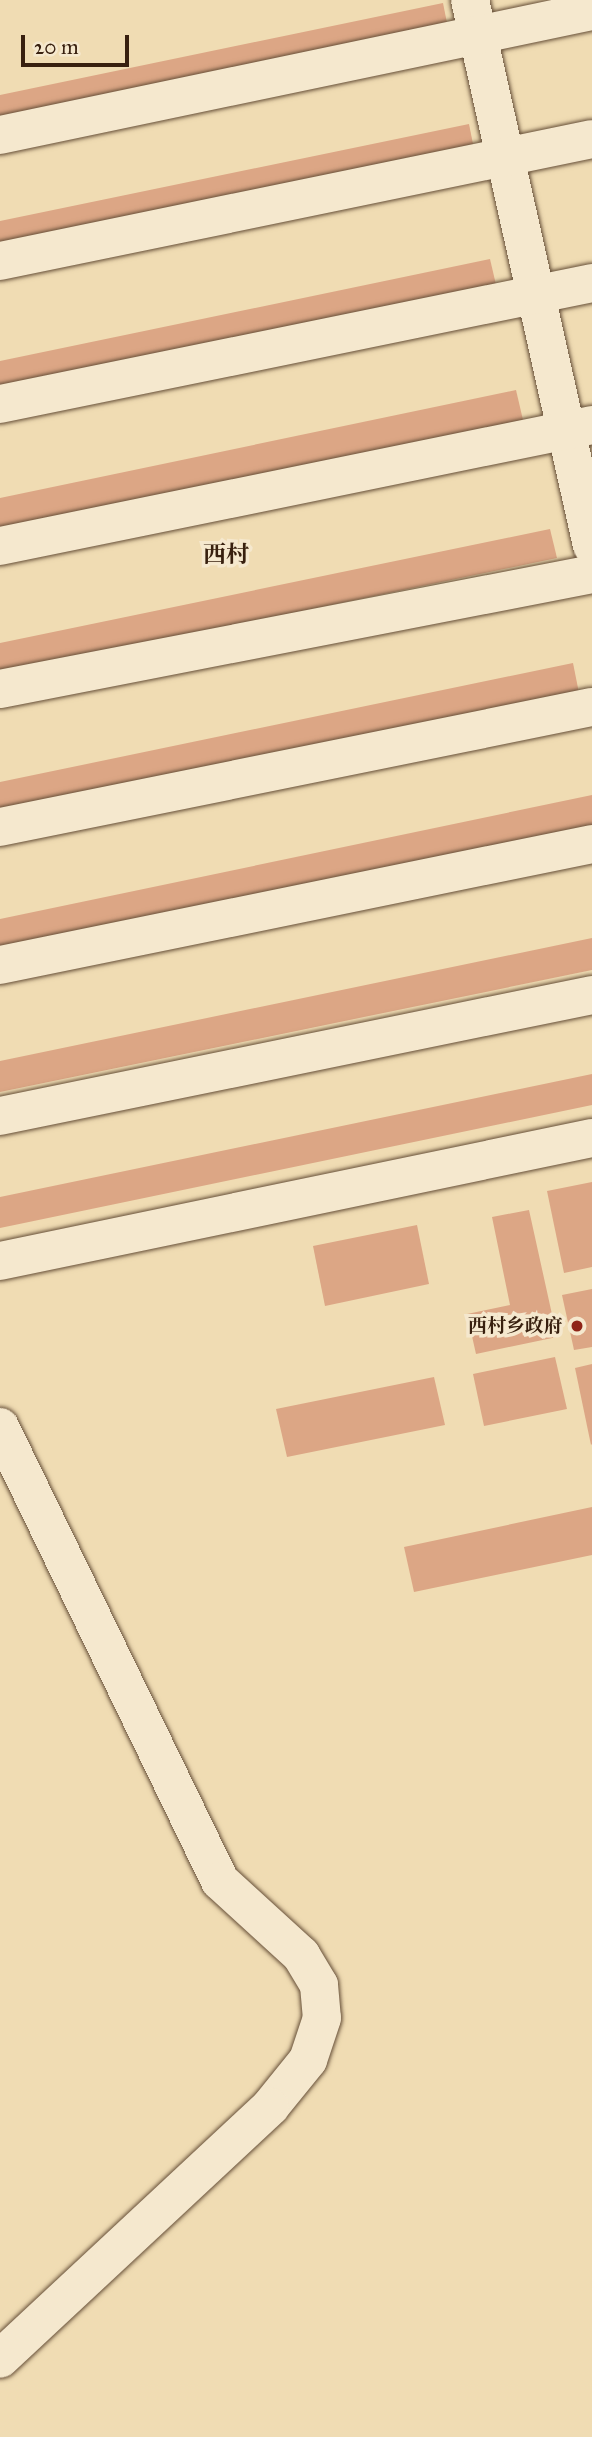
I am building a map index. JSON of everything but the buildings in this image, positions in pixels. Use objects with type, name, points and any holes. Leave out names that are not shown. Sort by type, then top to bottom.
[{"type":"street","points":[[0,135],[474,18],[592,11]]},
{"type":"street","points":[[474,18],[536,295],[579,427],[592,546]]},
{"type":"street","points":[[0,261],[592,139]]},
{"type":"street","points":[[0,404],[592,283]]},
{"type":"street","points":[[0,546],[579,427]]},
{"type":"street","points":[[0,689],[592,574]]},
{"type":"street","points":[[0,827],[592,707]]},
{"type":"street","points":[[0,965],[592,844]]},
{"type":"street","points":[[0,1116],[592,995]]},
{"type":"street","points":[[0,1261],[592,1138]]},
{"type":"street","points":[[0,1427],[220,1881],[301,1955],[319,1986],[322,2018],[309,2060],[270,2107],[0,2359]]},
{"type":"place","name":"西村乡政府","points":[[577,1326]]},
{"type":"district","name":"西村","points":[[226,554]]}]
